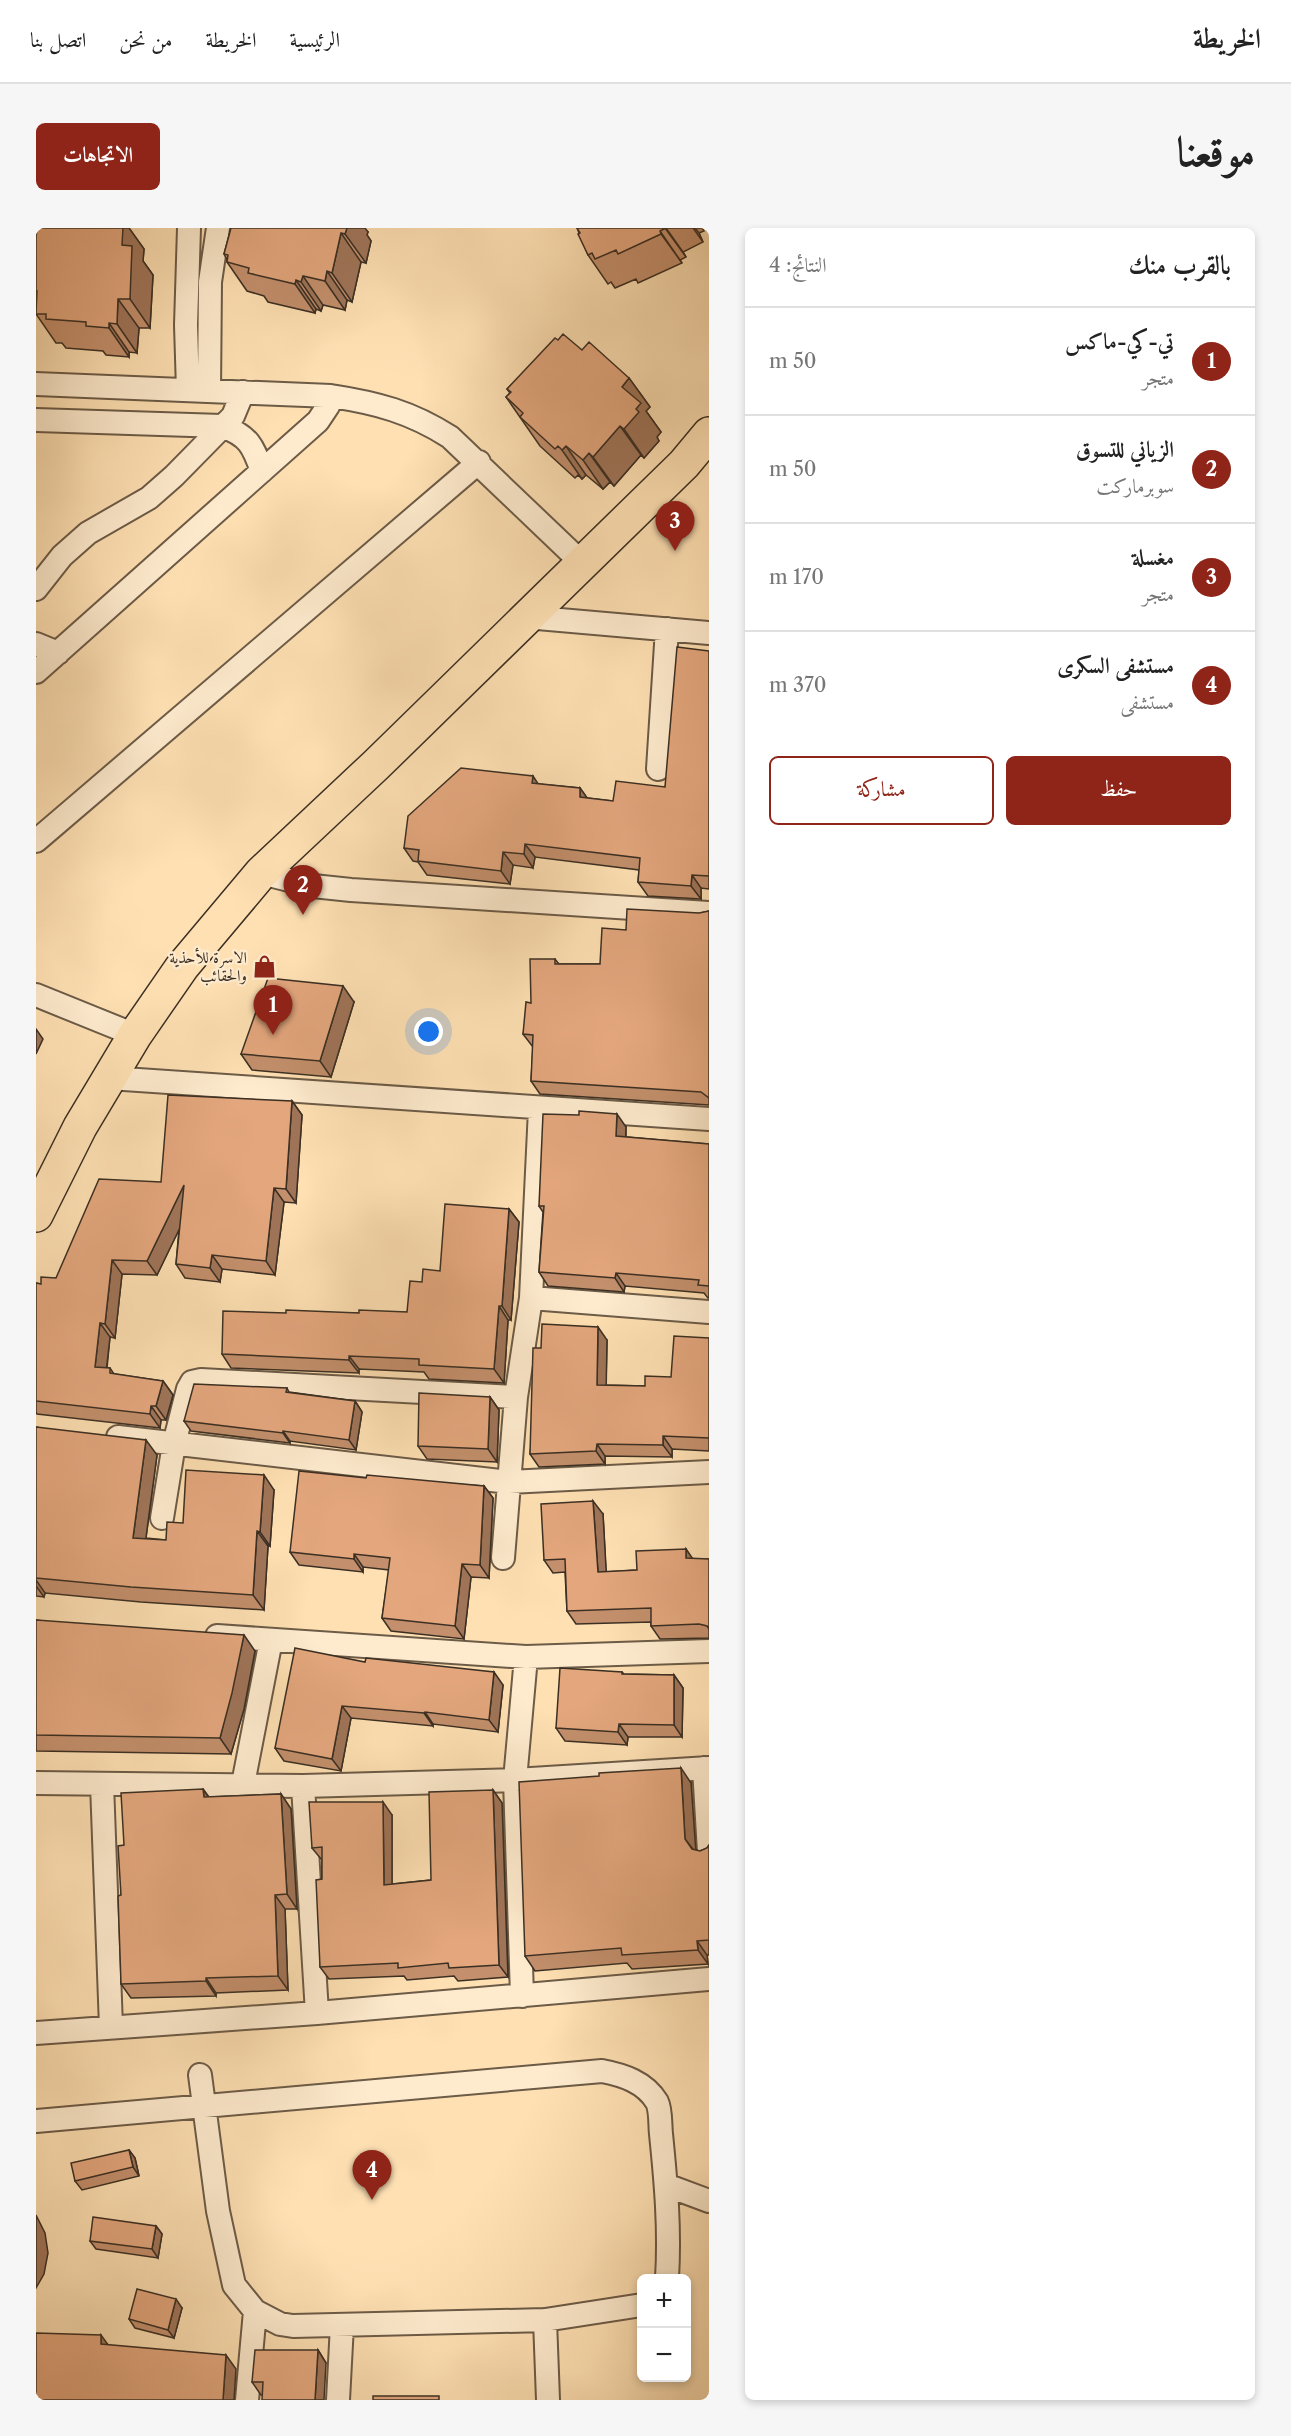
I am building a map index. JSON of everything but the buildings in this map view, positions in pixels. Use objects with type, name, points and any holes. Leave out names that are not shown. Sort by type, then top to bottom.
[{"type":"main road","points":[[36,1215],[80,1127],[135,1035],[182,967],[261,873],[376,765],[582,563],[697,457],[709,434]]},
{"type":"street","points":[[189,228],[186,325],[199,390]]},
{"type":"street","points":[[199,390],[218,228]]},
{"type":"street","points":[[36,384],[331,396],[366,401],[402,411],[450,437],[479,462],[582,563]]},
{"type":"street","points":[[36,589],[74,544],[102,523],[134,507],[163,487],[238,408],[243,392]]},
{"type":"street","points":[[36,672],[318,421],[328,406],[331,396]]},
{"type":"street","points":[[36,420],[222,426],[234,430],[253,447],[262,471]]},
{"type":"street","points":[[36,841],[479,462]]},
{"type":"street","points":[[526,617],[709,633]]},
{"type":"street","points":[[658,770],[667,629]]},
{"type":"street","points":[[36,644],[58,652]]},
{"type":"street","points":[[261,873],[313,886],[351,890],[709,913]]},
{"type":"street","points":[[36,995],[135,1035]]},
{"type":"street","points":[[109,1078],[709,1119]]},
{"type":"street","points":[[503,1558],[516,1397],[531,1298],[540,1109]]},
{"type":"street","points":[[531,1298],[709,1312]]},
{"type":"street","points":[[162,1518],[174,1444],[188,1389],[192,1382],[201,1380],[516,1397]]},
{"type":"street","points":[[94,1434],[508,1482],[709,1472]]},
{"type":"street","points":[[201,1635],[526,1657],[709,1651]]},
{"type":"street","points":[[243,1784],[271,1640]]},
{"type":"street","points":[[522,1996],[515,1780],[526,1657]]},
{"type":"street","points":[[36,1783],[303,1786],[515,1780],[707,1768],[709,1852]]},
{"type":"street","points":[[102,1784],[111,2027]]},
{"type":"street","points":[[303,1786],[317,2013]]},
{"type":"street","points":[[36,2033],[317,2013],[709,1979]]},
{"type":"street","points":[[36,2121],[602,2072],[623,2075],[644,2088],[658,2104],[666,2185],[669,2248],[667,2274]]},
{"type":"street","points":[[200,2075],[218,2211],[234,2285],[255,2311],[280,2324],[342,2325],[545,2320],[637,2306]]},
{"type":"street","points":[[666,2185],[709,2200]]},
{"type":"street","points":[[247,2400],[255,2311]]},
{"type":"street","points":[[545,2320],[548,2400]]},
{"type":"street","points":[[338,2400],[342,2325]]},
{"type":"place","name":"مغسلة","points":[[675,551]]},
{"type":"place","name":"الزياني للتسوق","points":[[303,915]]},
{"type":"place","name":"الاسرة للأحذية والحقائب","points":[[265,966]]},
{"type":"place","name":"تي-كي-ماكس","points":[[273,1035]]},
{"type":"place","name":"مستشفى السكرى","points":[[372,2200]]}]
